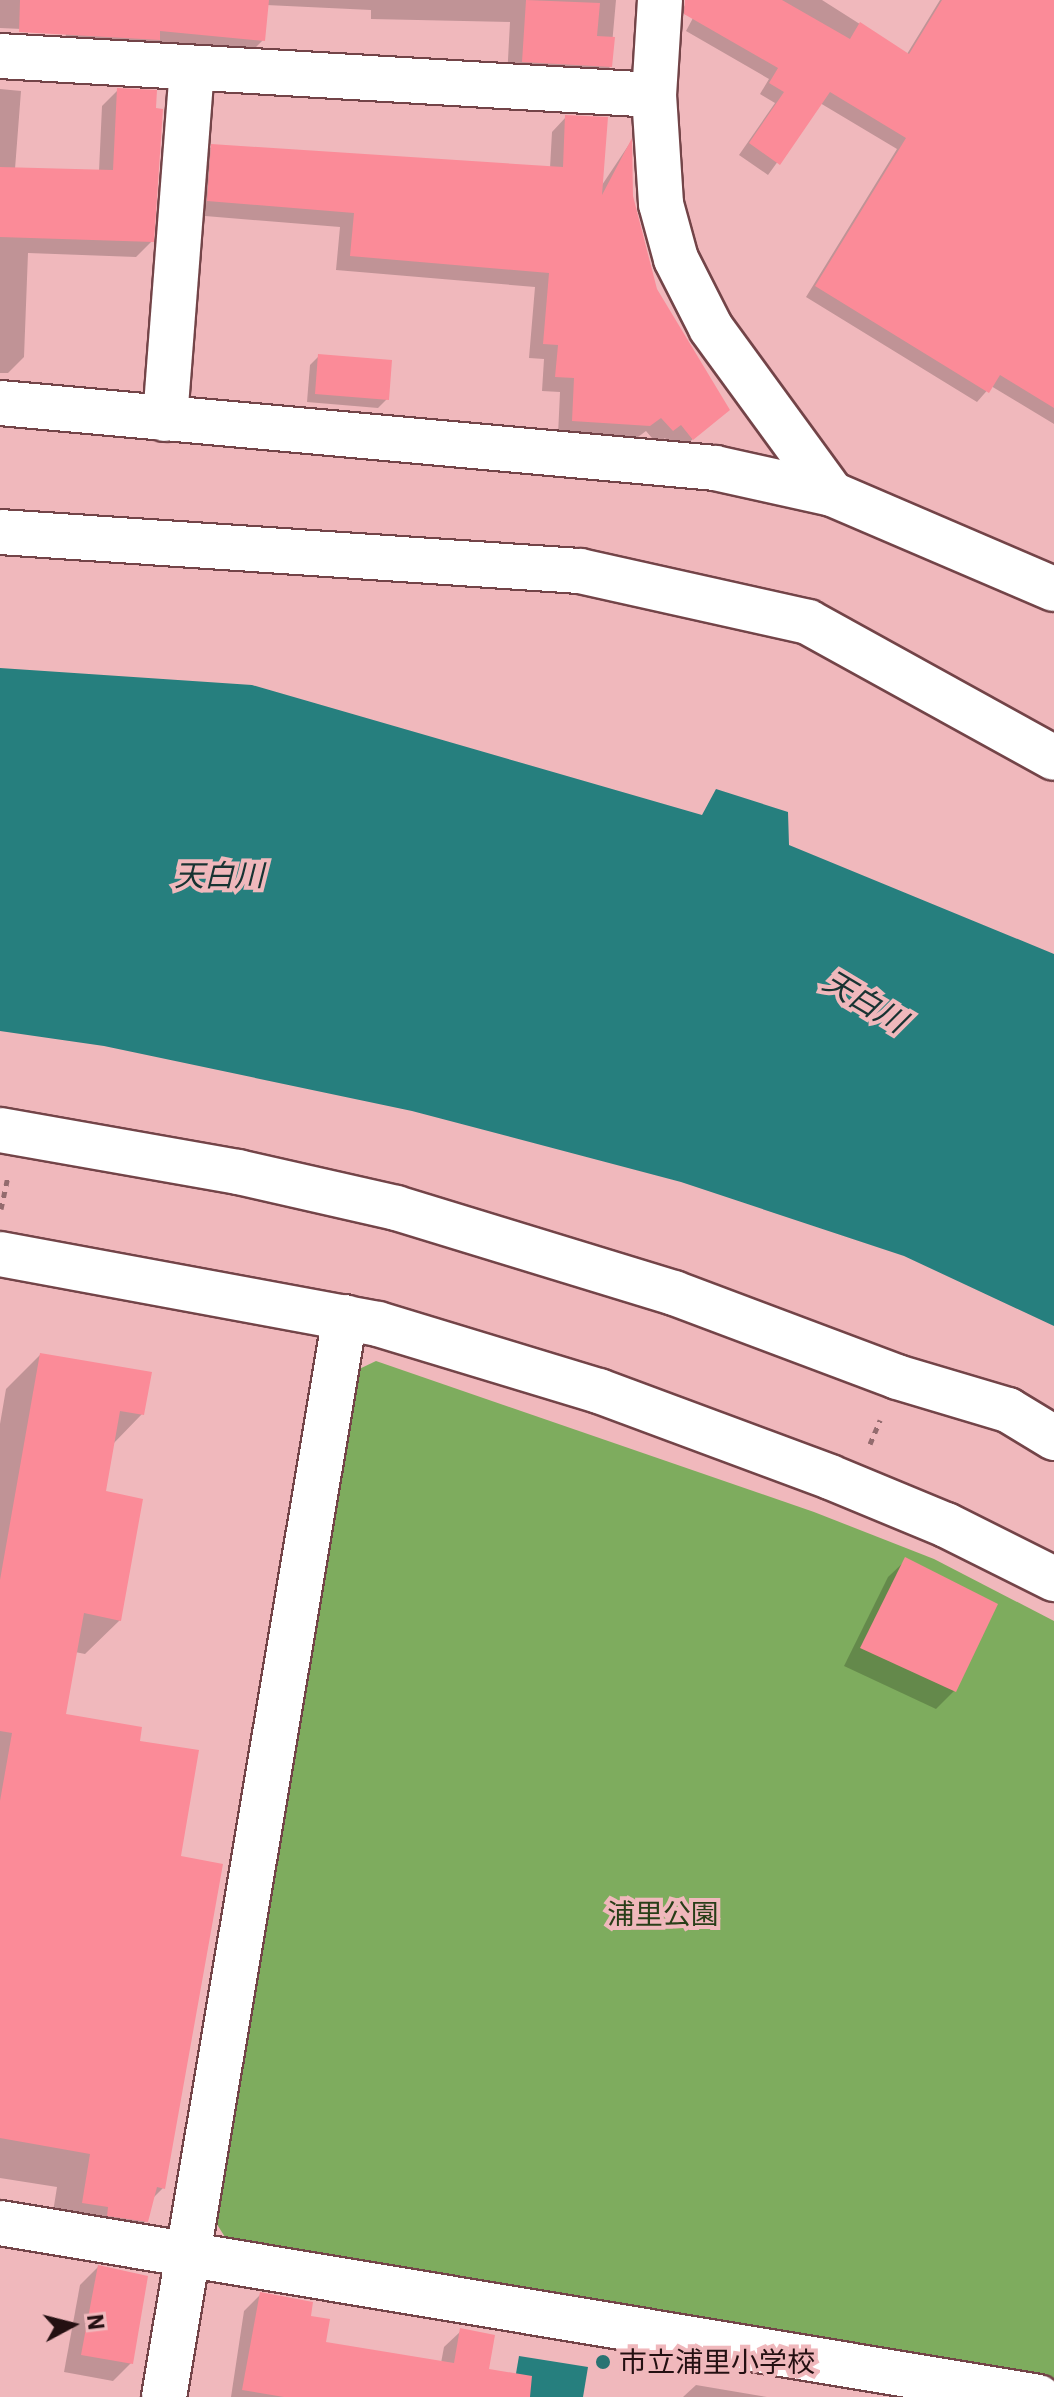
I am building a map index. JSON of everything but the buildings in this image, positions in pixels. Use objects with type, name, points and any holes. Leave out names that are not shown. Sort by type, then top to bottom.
[{"type":"street","points":[[660,0],[654,95],[661,204],[676,259],[711,328],[832,494]]},
{"type":"street","points":[[0,56],[654,95]]},
{"type":"street","points":[[165,419],[192,68]]},
{"type":"street","points":[[0,403],[715,468],[832,494],[1048,573]]},
{"type":"street","points":[[0,532],[580,571],[808,622],[1054,758]]},
{"type":"street","points":[[0,1130],[238,1172],[396,1208],[674,1293],[897,1377],[1008,1410],[1054,1438]]},
{"type":"street","points":[[0,1254],[345,1317],[599,1391],[779,1457],[946,1525],[1054,1579]]},
{"type":"street","points":[[164,2397],[345,1317]]},
{"type":"street","points":[[0,2223],[983,2392],[1039,2397]]},
{"type":"green space","name":"浦里公園","points":[[376,1361],[814,1512],[934,1559],[1054,1621],[1054,2380],[228,2242],[215,2221],[355,1371]]},
{"type":"water","name":"天白川","points":[[0,668],[252,685],[702,815],[716,789],[788,812],[789,845],[1054,954],[1054,1326],[904,1256],[681,1182],[412,1111],[104,1046],[0,1031]]},
{"type":"water","points":[[519,2356],[588,2367],[583,2397],[512,2397]]},
{"type":"place","name":"市立浦里小学校","points":[[603,2362]]}]
